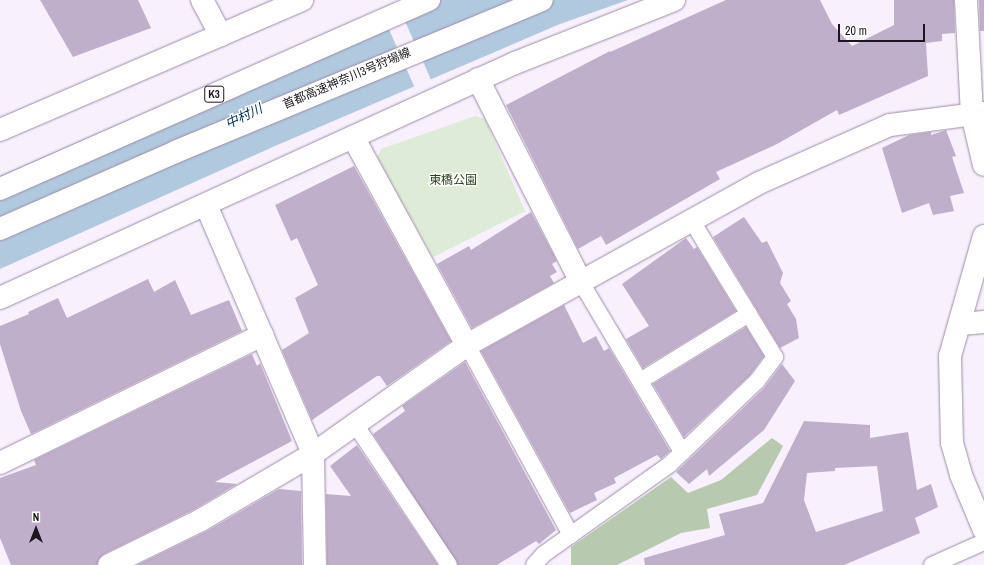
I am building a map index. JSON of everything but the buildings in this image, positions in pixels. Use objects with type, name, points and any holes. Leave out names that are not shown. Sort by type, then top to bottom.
[{"type":"main road","points":[[202,0],[221,35]]},
{"type":"main road","points":[[0,130],[302,0]]},
{"type":"main road","name":"K3","points":[[0,190],[429,0]]},
{"type":"main road","name":"首都高速神奈川3号狩場線","points":[[0,229],[183,149],[542,0]]},
{"type":"main road","points":[[0,298],[478,80],[674,0]]},
{"type":"main road","points":[[966,0],[976,42],[978,113],[984,165]]},
{"type":"main road","points":[[478,80],[582,284]]},
{"type":"main road","points":[[109,565],[201,520],[313,454],[467,345],[582,284],[758,183],[890,125],[978,113]]},
{"type":"main road","points":[[353,137],[467,345]]},
{"type":"main road","points":[[206,205],[313,454],[315,565]]},
{"type":"main road","points":[[984,236],[961,324],[950,356],[952,443],[961,475],[984,530]]},
{"type":"main road","points":[[961,324],[984,322]]},
{"type":"main road","points":[[0,463],[262,335]]},
{"type":"lane","points":[[534,565],[571,535],[669,465],[757,381],[776,357],[692,222]]},
{"type":"lane","points":[[582,284],[682,452]]},
{"type":"lane","points":[[640,381],[749,314]]},
{"type":"lane","points":[[467,345],[571,535]]},
{"type":"lane","points":[[355,424],[449,565]]},
{"type":"lane","points":[[932,565],[984,542]]},
{"type":"green space","name":"東橋公園","points":[[475,116],[485,119],[525,211],[433,257],[377,158],[381,149]]},
{"type":"green space","points":[[772,438],[783,446],[757,495],[707,509],[710,528],[681,533],[617,565],[571,565],[571,547],[671,477],[688,493],[721,480]]},
{"type":"water","name":"中村川","points":[[403,0],[628,0],[560,24],[275,146],[0,269],[0,176]]},
{"type":"pier","points":[[396,1],[432,81],[415,89],[380,8]]}]
